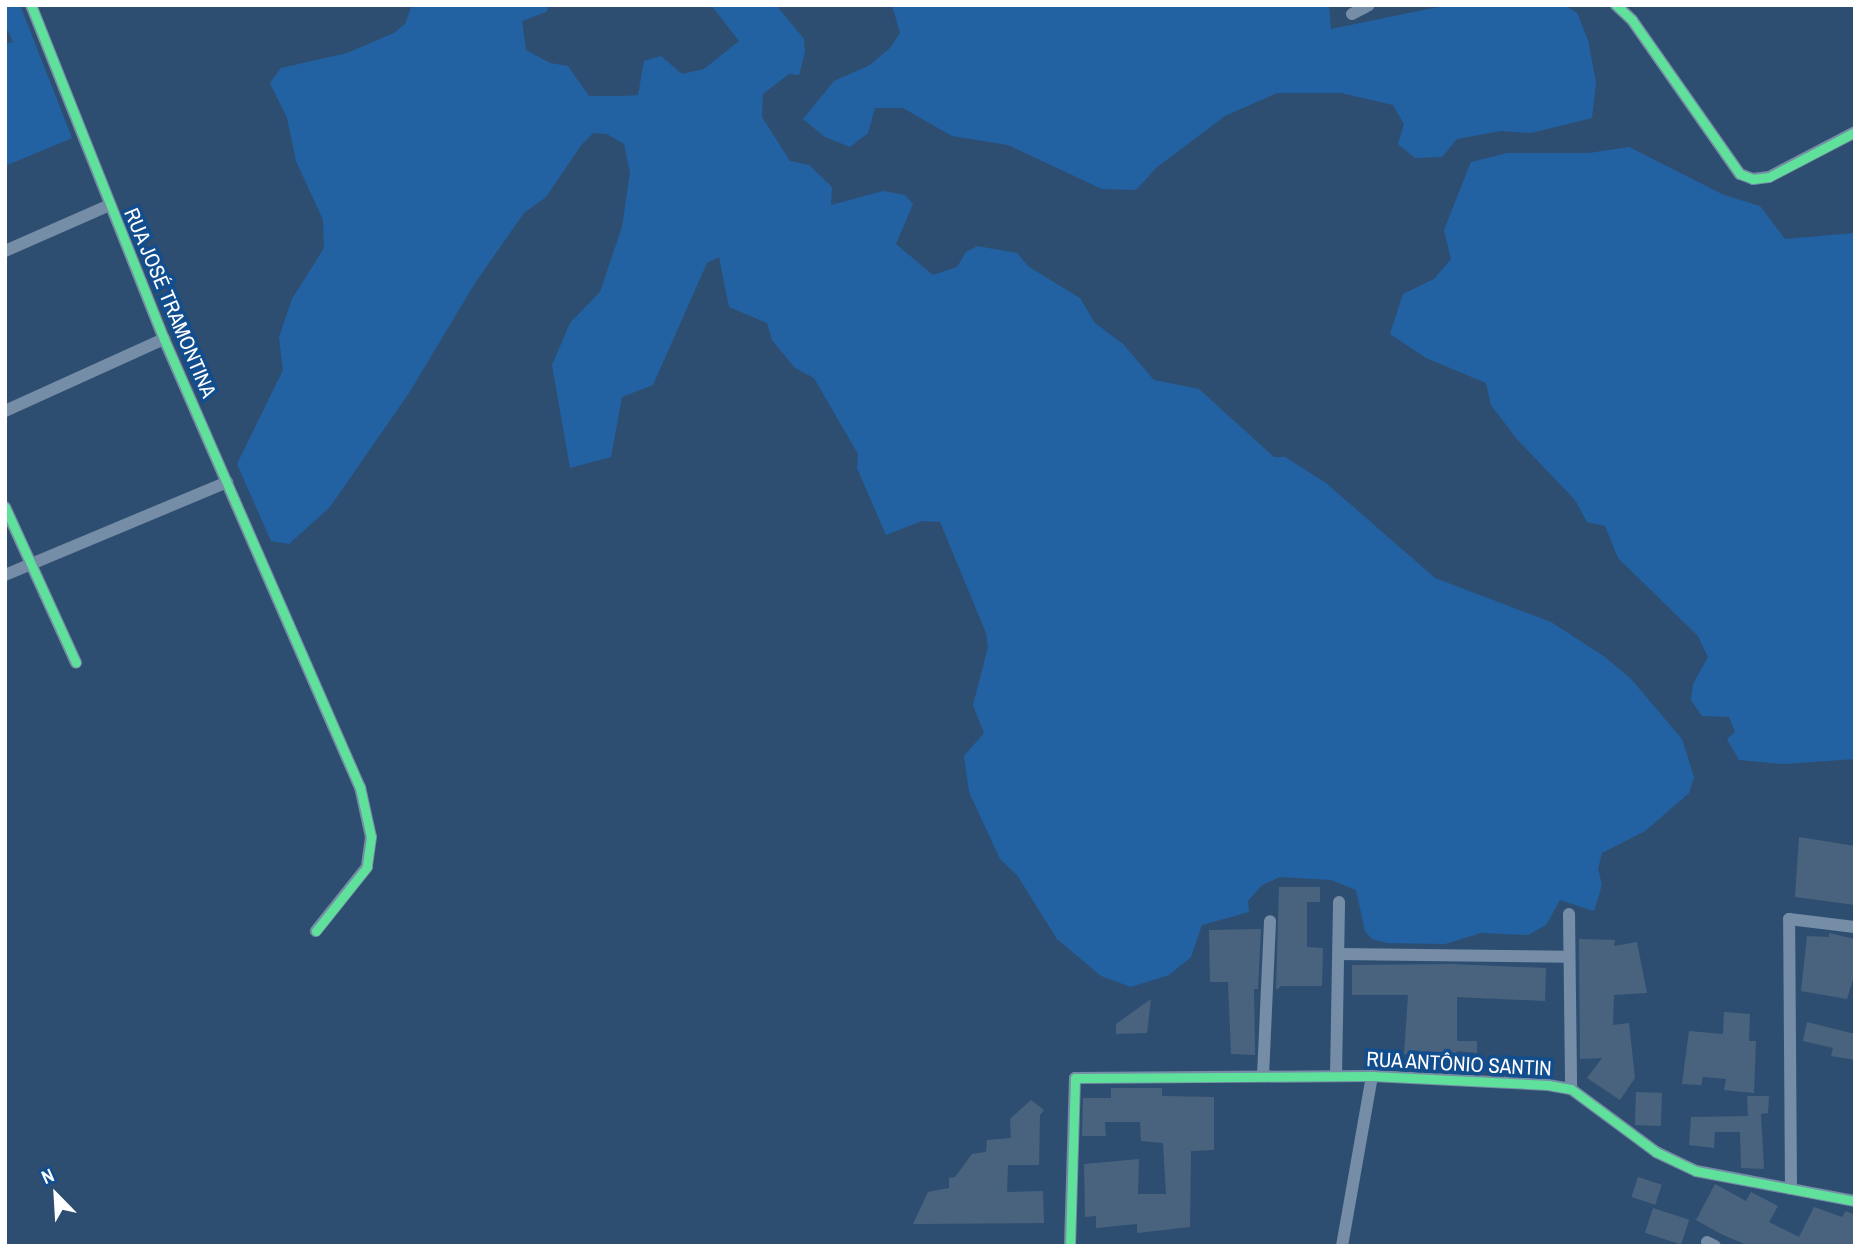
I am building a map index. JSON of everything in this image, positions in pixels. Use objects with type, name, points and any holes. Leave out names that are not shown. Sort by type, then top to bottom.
[{"type":"street","name":"RUA JOSÉ TRAMONTINA","points":[[31,5],[164,339],[360,787],[371,837],[367,867],[316,931]]},
{"type":"street","points":[[1352,14],[1370,5]]},
{"type":"street","points":[[1616,5],[1632,20],[1740,174],[1753,179],[1769,177],[1855,132]]},
{"type":"street","points":[[5,251],[110,205]]},
{"type":"street","points":[[5,411],[164,339]]},
{"type":"street","points":[[5,575],[227,482]]},
{"type":"street","points":[[5,508],[76,663]]},
{"type":"street","points":[[1336,1076],[1339,902]]},
{"type":"street","points":[[1569,914],[1571,1089]]},
{"type":"street","points":[[1791,1189],[1789,919],[1855,927]]},
{"type":"street","points":[[1263,1076],[1270,921]]},
{"type":"street","points":[[1339,954],[1569,957]]},
{"type":"street","points":[[1342,1246],[1372,1076]]},
{"type":"street","name":"RUA ANTÔNIO SANTIN","points":[[1070,1246],[1075,1078],[1372,1076],[1571,1089],[1656,1152],[1696,1171],[1855,1201]]},
{"type":"shaded area","points":[[5,5],[20,5],[72,138],[5,166],[5,44],[13,42],[5,25]]},
{"type":"shaded area","points":[[412,5],[550,5],[546,12],[522,21],[526,50],[550,63],[568,66],[589,96],[623,96],[638,95],[644,61],[661,56],[682,74],[704,69],[739,41],[711,5],[776,5],[804,39],[805,52],[799,75],[789,74],[763,94],[762,117],[790,161],[809,165],[832,187],[831,205],[883,191],[905,195],[913,204],[896,244],[933,275],[957,267],[966,252],[977,246],[1017,253],[1029,267],[1080,298],[1095,323],[1123,344],[1154,380],[1199,389],[1274,457],[1285,457],[1326,483],[1435,578],[1551,622],[1605,657],[1631,679],[1682,739],[1694,777],[1689,793],[1645,831],[1602,853],[1598,869],[1602,885],[1594,911],[1560,900],[1546,925],[1528,935],[1481,933],[1445,944],[1387,943],[1372,939],[1365,931],[1356,890],[1331,880],[1280,877],[1262,885],[1248,901],[1249,912],[1202,925],[1191,957],[1169,975],[1131,987],[1101,976],[1057,939],[1017,875],[1000,859],[969,792],[964,756],[984,733],[973,705],[988,647],[986,633],[940,522],[922,521],[886,535],[857,468],[858,454],[814,378],[795,368],[772,340],[767,323],[729,307],[719,257],[707,263],[653,385],[622,397],[611,457],[570,468],[552,365],[570,323],[600,292],[622,227],[630,173],[624,144],[607,134],[593,133],[582,144],[546,197],[524,213],[475,283],[409,393],[330,507],[289,544],[271,541],[237,464],[283,370],[279,337],[292,299],[324,248],[323,220],[296,161],[287,118],[270,83],[281,68],[347,53],[394,33],[405,24]]},
{"type":"shaded area","points":[[892,5],[1329,5],[1331,29],[1448,5],[1565,5],[1577,13],[1588,40],[1596,82],[1592,118],[1531,133],[1501,131],[1457,139],[1442,157],[1415,158],[1398,144],[1404,124],[1393,105],[1341,93],[1277,93],[1225,116],[1156,168],[1136,190],[1102,189],[1008,145],[952,136],[903,108],[875,108],[868,133],[850,147],[825,137],[803,119],[834,81],[870,65],[890,48],[900,33]]},
{"type":"shaded area","points":[[1629,147],[1724,195],[1760,206],[1785,239],[1855,233],[1855,759],[1784,764],[1739,760],[1727,739],[1735,732],[1729,717],[1702,716],[1691,700],[1693,684],[1708,657],[1698,636],[1618,558],[1605,526],[1587,522],[1575,500],[1516,438],[1491,405],[1486,383],[1426,358],[1390,334],[1403,294],[1434,279],[1451,259],[1444,230],[1471,162],[1507,153],[1589,153]]},
{"type":"building","points":[[1799,837],[1855,846],[1855,905],[1795,897]]},
{"type":"building","points":[[1279,887],[1320,887],[1320,902],[1307,902],[1307,947],[1323,948],[1322,986],[1281,986],[1276,990]]},
{"type":"building","points":[[1261,929],[1258,989],[1254,989],[1255,1055],[1231,1054],[1228,982],[1210,982],[1209,930]]},
{"type":"building","points":[[1829,933],[1855,939],[1855,973],[1847,999],[1801,991],[1807,936],[1829,937]]},
{"type":"building","points":[[1579,939],[1615,940],[1614,946],[1637,942],[1647,993],[1614,995],[1613,1025],[1629,1023],[1635,1078],[1620,1100],[1587,1078],[1602,1058],[1580,1059]]},
{"type":"building","points":[[1451,964],[1546,968],[1545,1001],[1457,997],[1457,1041],[1477,1041],[1477,1053],[1457,1051],[1456,1057],[1404,1054],[1408,995],[1352,995],[1352,965]]},
{"type":"building","points":[[1151,999],[1147,1033],[1116,1034],[1116,1024]]},
{"type":"building","points":[[1724,1012],[1750,1014],[1749,1041],[1756,1041],[1754,1093],[1724,1090],[1726,1079],[1703,1077],[1701,1085],[1682,1084],[1689,1031],[1723,1034]]},
{"type":"building","points":[[1807,1022],[1855,1034],[1855,1060],[1831,1056],[1833,1048],[1803,1041]]},
{"type":"building","points":[[1111,1088],[1162,1088],[1162,1096],[1214,1097],[1214,1150],[1191,1151],[1190,1227],[1137,1233],[1137,1224],[1096,1228],[1096,1216],[1085,1217],[1084,1164],[1139,1159],[1138,1194],[1166,1194],[1163,1143],[1141,1141],[1140,1122],[1105,1122],[1106,1136],[1082,1136],[1083,1098],[1111,1098]]},
{"type":"building","points":[[1636,1092],[1662,1093],[1661,1126],[1635,1125]]},
{"type":"building","points":[[1747,1096],[1769,1096],[1768,1113],[1761,1114],[1764,1169],[1741,1168],[1740,1132],[1715,1132],[1714,1148],[1689,1145],[1691,1117],[1748,1116]]},
{"type":"building","points":[[1031,1100],[1044,1110],[1040,1115],[1039,1165],[1008,1165],[1007,1192],[1043,1191],[1044,1223],[913,1224],[928,1192],[949,1188],[949,1178],[955,1177],[972,1154],[986,1152],[987,1140],[1011,1138],[1010,1119]]},
{"type":"building","points":[[1638,1177],[1662,1185],[1655,1205],[1632,1197]]},
{"type":"building","points":[[1715,1184],[1746,1201],[1751,1192],[1778,1206],[1769,1222],[1799,1237],[1814,1207],[1842,1217],[1846,1211],[1855,1215],[1855,1246],[1749,1246],[1721,1234],[1696,1220]]},
{"type":"building","points":[[1653,1208],[1689,1220],[1681,1244],[1645,1233]]},
{"type":"cycle path","points":[[31,5],[164,339],[360,787],[371,837],[367,867],[316,931]]},
{"type":"cycle path","points":[[1616,5],[1632,20],[1740,174],[1753,179],[1769,177],[1855,132]]},
{"type":"cycle path","points":[[5,507],[76,663]]},
{"type":"cycle path","points":[[1070,1246],[1075,1078],[1372,1076],[1548,1085],[1571,1089],[1656,1152],[1696,1171],[1855,1201]]}]
